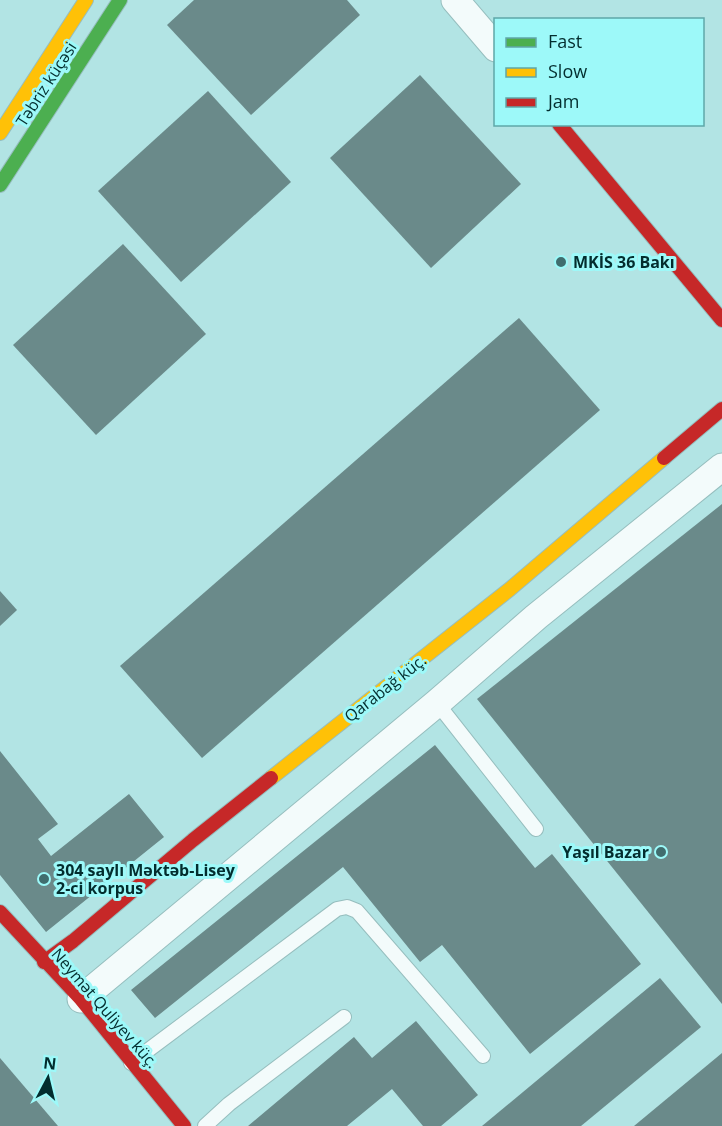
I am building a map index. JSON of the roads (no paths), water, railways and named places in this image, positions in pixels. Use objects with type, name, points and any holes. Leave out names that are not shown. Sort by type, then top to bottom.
[{"type":"street","name":"Təbriz küçəsi","points":[[0,133],[86,0]]},
{"type":"street","name":"Təbriz küçəsi","points":[[0,185],[120,0]]},
{"type":"street","points":[[470,5],[494,46]]},
{"type":"street","points":[[562,126],[722,320]]},
{"type":"street","name":"Qarabağ küç.","points":[[44,962],[73,941],[193,840],[510,589],[722,410]]},
{"type":"street","points":[[81,999],[437,704],[536,617],[722,466]]},
{"type":"street","name":"Neymət Quliyev küç.","points":[[0,912],[44,962],[81,999],[177,1124]]},
{"type":"lane","points":[[437,704],[536,829]]},
{"type":"lane","points":[[132,1063],[337,909],[347,908],[357,911],[483,1056]]},
{"type":"lane","points":[[205,1126],[229,1104],[344,1017]]},
{"type":"place","name":"MKİS 36 Bakı","points":[[561,262]]},
{"type":"place","name":"Yaşıl Bazar","points":[[661,852]]},
{"type":"place","name":"304 saylı Məktəb-Lisey 2-ci korpus","points":[[44,879]]}]
